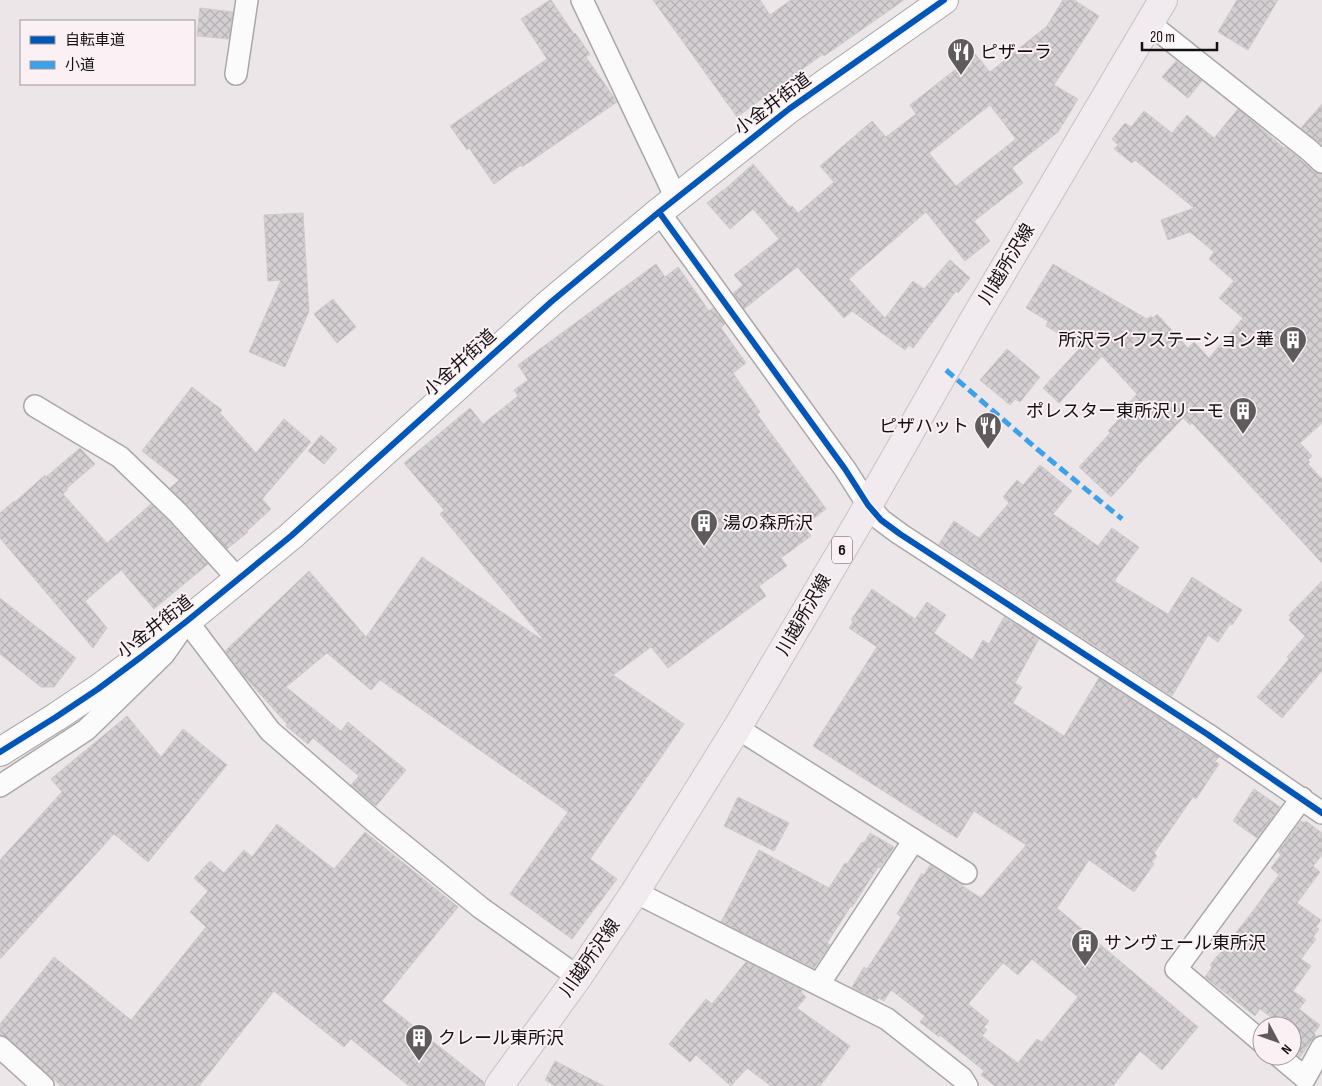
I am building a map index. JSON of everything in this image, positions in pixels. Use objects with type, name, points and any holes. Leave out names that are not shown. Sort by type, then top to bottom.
[{"type":"main road","name":"川越所沢線","points":[[499,1086],[578,977],[635,892],[737,728],[972,323],[1163,0]]},
{"type":"street","points":[[236,74],[247,0]]},
{"type":"street","points":[[582,0],[667,205],[868,505],[881,520],[1190,723],[1322,813]]},
{"type":"street","name":"小金井街道","points":[[0,752],[98,689],[188,621],[291,536],[551,302],[667,205],[789,109],[944,0]]},
{"type":"street","points":[[1149,23],[1322,162]]},
{"type":"street","points":[[35,406],[120,457],[178,513],[239,580]]},
{"type":"street","points":[[0,786],[86,730],[164,654],[188,621],[270,730],[375,822],[481,908],[578,977]]},
{"type":"street","points":[[737,728],[966,873]]},
{"type":"street","points":[[1252,1034],[1176,969],[1302,798]]},
{"type":"street","points":[[819,984],[914,840]]},
{"type":"street","points":[[635,892],[887,1019],[962,1078],[967,1086]]},
{"type":"street","points":[[1291,1066],[1305,1078],[1322,1047]]},
{"type":"street","points":[[0,1048],[43,1086]]},
{"type":"building","points":[[550,0],[590,54],[586,57],[617,102],[494,184],[469,148],[467,150],[450,126],[547,59],[521,19]]},
{"type":"building","points":[[653,0],[760,0],[770,15],[791,0],[904,0],[824,56],[823,54],[737,117]]},
{"type":"building","points":[[1063,0],[1074,0],[1099,16],[1054,85],[1078,99],[1058,132],[1012,168],[1023,183],[974,221],[990,241],[965,261],[926,212],[849,279],[885,318],[913,281],[924,289],[950,260],[970,278],[958,293],[956,291],[913,348],[909,345],[905,350],[852,311],[844,318],[797,267],[744,309],[733,293],[743,285],[734,275],[779,239],[753,209],[730,229],[707,203],[753,164],[790,207],[792,206],[798,213],[834,182],[820,166],[872,121],[886,137],[916,114],[910,105],[975,54],[990,72],[1047,26]],"holes":[[[990,105],[1016,139],[956,186],[929,153]]]},
{"type":"building","points":[[1237,0],[1278,0],[1248,50],[1218,32]]},
{"type":"building","points":[[200,8],[233,12],[229,39],[197,36]]},
{"type":"building","points":[[1176,61],[1202,81],[1188,98],[1162,77]]},
{"type":"building","points":[[1322,104],[1322,145],[1301,128]]},
{"type":"building","points":[[1238,109],[1284,148],[1314,171],[1322,174],[1322,423],[1300,443],[1312,456],[1308,460],[1310,462],[1308,464],[1322,479],[1322,563],[1192,423],[1190,425],[1183,418],[1111,497],[1079,467],[1110,433],[1108,431],[1121,417],[1118,415],[1137,394],[1102,356],[1059,403],[1043,388],[1081,347],[1046,326],[1048,321],[1026,308],[1053,264],[1147,319],[1151,316],[1153,318],[1157,314],[1188,348],[1194,342],[1209,358],[1243,318],[1219,298],[1234,281],[1209,259],[1214,252],[1190,232],[1168,240],[1161,220],[1194,208],[1135,160],[1132,163],[1114,149],[1118,145],[1112,139],[1125,123],[1131,127],[1144,111],[1172,133],[1187,115],[1214,138]]},
{"type":"building","points":[[303,213],[309,311],[285,367],[249,352],[281,280],[268,281],[264,215]]},
{"type":"building","points":[[656,264],[665,277],[678,267],[709,311],[713,308],[725,324],[721,328],[746,363],[733,373],[760,412],[757,414],[826,509],[804,526],[811,536],[781,558],[787,566],[759,586],[766,596],[668,668],[651,647],[613,675],[684,724],[590,859],[617,879],[572,939],[510,894],[568,812],[380,680],[371,690],[327,653],[286,687],[341,731],[348,722],[406,770],[376,806],[351,785],[359,776],[313,738],[308,744],[286,726],[287,724],[244,676],[225,651],[309,571],[366,637],[422,557],[541,639],[440,514],[444,510],[404,463],[470,408],[483,424],[518,396],[514,390],[528,380],[518,365]]},
{"type":"building","points":[[333,299],[356,327],[337,343],[314,314]]},
{"type":"building","points":[[1007,349],[1040,377],[1020,402],[1015,399],[1010,405],[980,380]]},
{"type":"building","points":[[192,387],[222,410],[220,413],[256,453],[284,419],[311,442],[262,499],[271,509],[248,532],[227,549],[170,488],[179,480],[142,451]]},
{"type":"building","points":[[321,435],[337,449],[324,464],[308,451]]},
{"type":"building","points":[[80,448],[95,464],[67,488],[63,494],[107,543],[151,504],[208,564],[154,609],[121,570],[85,601],[107,628],[93,648],[0,538],[0,513]]},
{"type":"building","points":[[1040,465],[1072,491],[1053,514],[1098,546],[1112,528],[1139,547],[1114,581],[1168,614],[1192,577],[1242,610],[1218,642],[1208,635],[1172,696],[939,544],[954,521],[979,538],[1009,503],[1003,497],[1017,480],[1023,485]]},
{"type":"building","points":[[1322,581],[1322,671],[1282,718],[1257,697],[1289,659],[1287,657],[1305,636],[1289,620],[1291,617],[1289,615]]},
{"type":"building","points":[[872,589],[915,619],[927,602],[946,615],[934,633],[972,660],[983,640],[989,644],[1004,617],[1039,639],[1015,683],[1022,687],[1013,703],[1064,736],[1099,678],[1219,757],[1215,761],[1219,764],[1196,799],[1193,797],[1154,853],[1157,856],[1152,862],[1154,864],[1134,892],[1089,860],[1057,908],[1198,1027],[1162,1070],[1140,1051],[1113,1086],[995,1086],[981,1075],[984,1071],[940,1035],[939,1037],[920,1022],[925,1016],[891,990],[884,1001],[879,998],[877,1000],[852,987],[864,967],[867,969],[901,917],[897,914],[922,873],[924,875],[930,865],[981,898],[1026,845],[974,811],[957,838],[813,746],[877,647],[849,628],[853,622],[851,620]],"holes":[[[1032,959],[1078,997],[1042,1042],[1037,1039],[1018,1063],[982,1036],[987,1030],[984,1027],[989,1021],[968,1004],[1003,963],[1018,975]]]},
{"type":"building","points":[[0,598],[76,658],[54,687],[41,687],[0,654]]},
{"type":"building","points":[[127,716],[161,757],[183,729],[227,765],[148,862],[114,834],[0,959],[0,860],[62,792],[51,779]]},
{"type":"building","points":[[1254,789],[1280,807],[1257,838],[1233,821]]},
{"type":"building","points":[[738,797],[789,823],[774,851],[724,826]]},
{"type":"building","points":[[1301,821],[1304,823],[1306,821],[1322,833],[1322,855],[1313,866],[1320,872],[1297,903],[1321,920],[1316,927],[1319,929],[1313,937],[1316,939],[1301,959],[1311,966],[1293,991],[1306,1000],[1299,1009],[1320,1025],[1314,1033],[1316,1036],[1302,1054],[1302,1016],[1269,1016],[1260,1009],[1255,1016],[1205,977],[1212,967],[1210,965],[1279,875],[1271,868],[1281,855],[1278,852]]},
{"type":"building","points":[[277,824],[334,869],[365,832],[458,907],[382,1001],[484,1082],[484,1086],[409,1086],[351,1039],[344,1047],[274,991],[199,1086],[61,1086],[8,1038],[0,1035],[0,1024],[54,957],[131,1020],[206,927],[190,912],[208,891],[194,878],[210,861],[224,873],[244,850],[252,857]]},
{"type":"building","points":[[870,833],[894,847],[851,906],[827,943],[830,945],[814,968],[721,922],[759,850],[829,888],[845,863],[847,864]]},
{"type":"building","points":[[746,962],[802,990],[801,992],[806,997],[797,1008],[850,1046],[820,1086],[771,1086],[747,1068],[731,1086],[696,1055],[690,1062],[669,1044],[706,999],[712,1004]]},
{"type":"building","points":[[555,1061],[604,1086],[555,1086],[545,1080]]},
{"type":"marked path","points":[[946,370],[1122,519]]},
{"type":"cycle path","points":[[0,752],[98,689],[187,621],[291,536],[551,302],[659,212],[789,109],[944,0]]},
{"type":"cycle path","points":[[659,212],[845,469],[868,505],[881,520],[1207,734],[1322,813]]},
{"type":"place","name":"ピザーラ","points":[[961,76]]},
{"type":"place","name":"所沢ライフステーション華","points":[[1293,364]]},
{"type":"place","name":"ポレスター東所沢リーモ","points":[[1243,435]]},
{"type":"place","name":"ピザハット","points":[[988,450]]},
{"type":"place","name":"湯の森所沢","points":[[704,547]]},
{"type":"place","name":"サンヴェール東所沢","points":[[1085,967]]},
{"type":"place","name":"クレール東所沢","points":[[419,1062]]}]
